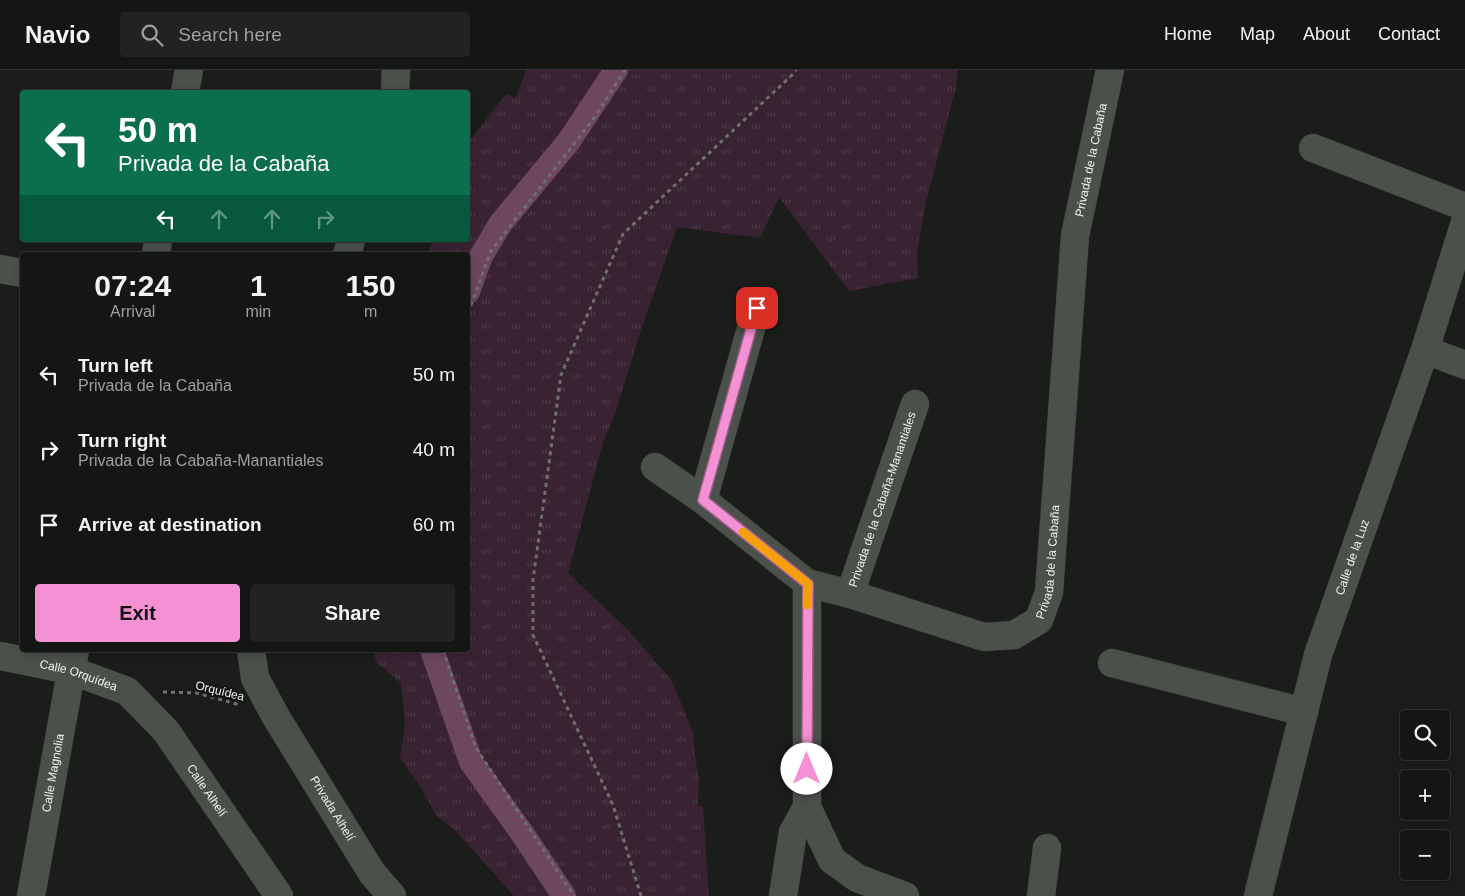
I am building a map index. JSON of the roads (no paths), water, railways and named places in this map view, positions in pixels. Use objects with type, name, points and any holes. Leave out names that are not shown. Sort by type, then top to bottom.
[{"type":"street","points":[[185,90],[189,70]]},
{"type":"street","points":[[395,90],[396,70]]},
{"type":"street","name":"Privada de la Cabaña","points":[[655,467],[703,500],[808,584],[850,594],[984,637],[1014,635],[1039,620],[1049,592],[1075,236],[1110,70]]},
{"type":"street","points":[[1313,148],[1465,207]]},
{"type":"street","name":"Calle de la Luz","points":[[1258,896],[1318,655],[1425,350],[1465,222]]},
{"type":"street","points":[[0,269],[20,273]]},
{"type":"street","points":[[703,500],[757,308]]},
{"type":"street","points":[[1425,350],[1465,365]]},
{"type":"street","name":"Privada de la Cabaña-Manantiales","points":[[850,594],[914,404]]},
{"type":"street","points":[[808,584],[807,806],[832,860],[857,878],[905,896]]},
{"type":"street","name":"Privada Alhelí","points":[[251,652],[255,678],[276,718],[372,873],[392,896]]},
{"type":"street","name":"Calle Orquídea","points":[[0,656],[72,660],[127,691]]},
{"type":"street","name":"Calle Magnolia","points":[[31,896],[72,660]]},
{"type":"street","points":[[1112,663],[1304,712]]},
{"type":"street","name":"Calle Alhelí","points":[[127,691],[166,731],[279,896]]},
{"type":"street","points":[[783,896],[792,832],[807,806]]},
{"type":"street","points":[[1041,896],[1047,848]]},
{"type":"waterway","points":[[470,286],[481,256],[501,223],[569,141],[616,70]]},
{"type":"waterway","points":[[433,652],[471,762],[564,896]]}]
